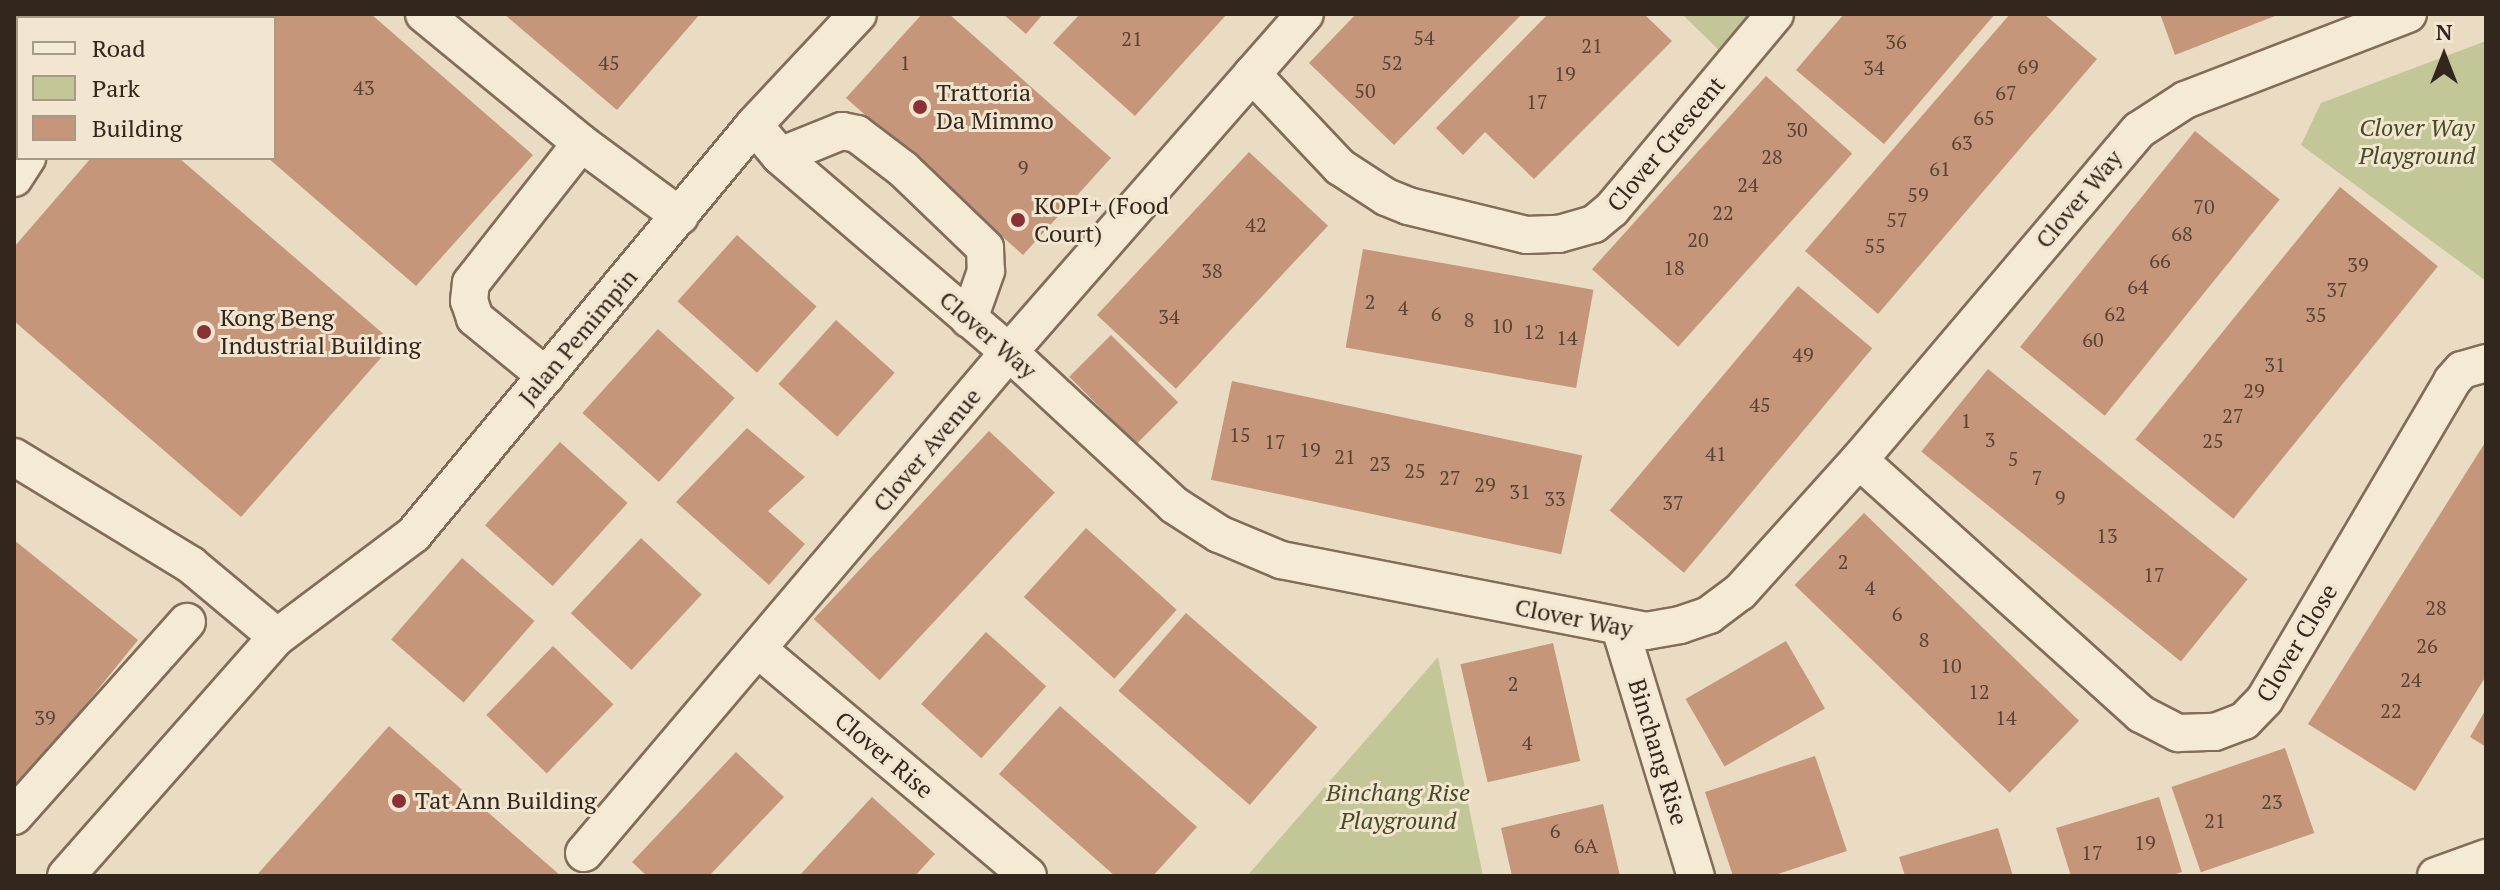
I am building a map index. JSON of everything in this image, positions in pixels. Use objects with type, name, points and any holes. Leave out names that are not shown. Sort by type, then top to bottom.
[{"type":"street","points":[[424,14],[581,143],[680,216]]},
{"type":"street","name":"Jalan Pemimpin","points":[[66,876],[277,637],[414,534],[754,125],[858,14]]},
{"type":"street","name":"Clover Avenue","points":[[584,853],[1009,352],[1305,14]]},
{"type":"street","name":"Clover Crescent","points":[[1252,74],[1340,167],[1386,197],[1408,206],[1526,235],[1559,234],[1594,224],[1612,209],[1775,14]]},
{"type":"street","name":"Clover Way","points":[[754,125],[780,156],[1009,352],[1174,505],[1219,534],[1281,560],[1620,628],[1663,630],[1723,607],[1740,592],[1859,460],[2139,130],[2185,100],[2408,14]]},
{"type":"street","points":[[780,156],[842,131],[857,134],[903,169],[985,248],[986,271],[969,319]]},
{"type":"street","points":[[546,376],[475,318],[469,301],[471,283],[581,143]]},
{"type":"street","points":[[14,178],[26,160]]},
{"type":"street","name":"Clover Close","points":[[1859,460],[2141,714],[2178,733],[2215,732],[2244,721],[2265,699],[2456,376],[2473,365],[2486,363]]},
{"type":"street","points":[[14,457],[191,565],[277,637]]},
{"type":"street","points":[[14,816],[187,622]]},
{"type":"street","name":"Binchang Rise","points":[[1620,628],[1696,876]]},
{"type":"street","name":"Clover Rise","points":[[759,650],[1011,871]]},
{"type":"street","points":[[2436,876],[2486,858]]},
{"type":"green space","points":[[1682,14],[1763,14],[1727,58]]},
{"type":"green space","name":"Clover Way Playground","points":[[2486,41],[2486,281],[2301,145],[2321,103]]},
{"type":"green space","name":"Binchang Rise Playground","points":[[1438,657],[1483,876],[1247,876]]},
{"type":"building","points":[[371,14],[533,155],[416,286],[270,160],[276,160],[276,16],[230,16]]},
{"type":"building","points":[[504,14],[700,14],[617,110]]},
{"type":"building","points":[[922,14],[949,14],[1111,158],[1023,255],[846,98]]},
{"type":"building","points":[[1003,14],[1043,14],[1026,34]]},
{"type":"building","points":[[1080,14],[1227,14],[1135,116],[1053,43]]},
{"type":"building","points":[[1356,14],[1522,14],[1394,145],[1309,63]]},
{"type":"building","points":[[1548,14],[1644,14],[1672,41],[1534,179],[1485,132],[1463,155],[1436,128]]},
{"type":"building","points":[[1844,14],[1995,14],[1884,144],[1796,70]]},
{"type":"building","points":[[2010,14],[2044,14],[2097,59],[1878,314],[1805,251]]},
{"type":"building","points":[[2160,14],[2280,14],[2175,55]]},
{"type":"building","points":[[1766,76],[1852,154],[1678,347],[1592,269]]},
{"type":"building","points":[[2195,131],[2280,200],[2105,416],[2020,347]]},
{"type":"building","points":[[1249,152],[1328,226],[1176,389],[1097,315]]},
{"type":"building","name":"Kong Beng Industrial Building","points":[[89,160],[181,160],[394,343],[241,517],[14,321],[14,247]]},
{"type":"building","points":[[2340,187],[2438,266],[2233,519],[2135,440]]},
{"type":"building","points":[[737,235],[817,307],[757,373],[677,301]]},
{"type":"building","points":[[1363,249],[1593,290],[1576,388],[1346,347]]},
{"type":"building","points":[[1798,286],[1872,348],[1684,573],[1610,510]]},
{"type":"building","points":[[836,320],[895,373],[837,437],[778,384]]},
{"type":"building","points":[[658,329],[735,398],[659,482],[582,413]]},
{"type":"building","points":[[1111,335],[1178,402],[1136,444],[1069,377]]},
{"type":"building","points":[[1988,369],[2248,579],[2181,662],[1921,451]]},
{"type":"building","points":[[1232,381],[1582,455],[1561,554],[1211,480]]},
{"type":"building","points":[[747,428],[805,477],[768,511],[805,544],[769,585],[676,502]]},
{"type":"building","points":[[989,431],[1055,492],[880,680],[814,619]]},
{"type":"building","points":[[2486,441],[2486,676],[2415,791],[2308,724]]},
{"type":"building","points":[[560,442],[628,503],[553,586],[485,525]]},
{"type":"building","points":[[1864,513],[2079,721],[2010,793],[1795,585]]},
{"type":"building","points":[[1086,528],[1177,610],[1114,679],[1024,597]]},
{"type":"building","points":[[641,538],[702,595],[631,670],[571,613]]},
{"type":"building","points":[[14,540],[138,640],[14,793]]},
{"type":"building","points":[[462,558],[534,621],[464,702],[391,640]]},
{"type":"building","points":[[1186,613],[1317,727],[1250,805],[1118,691]]},
{"type":"building","points":[[986,632],[1046,686],[981,758],[921,704]]},
{"type":"building","points":[[1786,641],[1825,709],[1725,767],[1686,699]]},
{"type":"building","points":[[1553,643],[1580,761],[1488,782],[1460,664]]},
{"type":"building","points":[[553,646],[613,704],[547,773],[486,715]]},
{"type":"building","points":[[1060,706],[1197,827],[1153,876],[1115,876],[999,774]]},
{"type":"building","points":[[2486,709],[2486,747],[2470,737]]},
{"type":"building","name":"Tat Ann Building","points":[[389,726],[561,876],[256,876]]},
{"type":"building","points":[[2285,748],[2314,833],[2201,872],[2172,787]]},
{"type":"building","points":[[736,752],[784,797],[709,876],[647,876],[632,862]]},
{"type":"building","points":[[1815,756],[1847,851],[1772,876],[1733,876],[1705,792]]},
{"type":"building","points":[[872,797],[935,854],[915,876],[799,876]]},
{"type":"building","points":[[2159,797],[2182,872],[2169,876],[2071,876],[2056,828]]},
{"type":"building","points":[[1603,804],[1620,876],[1512,876],[1501,828]]},
{"type":"building","points":[[1998,828],[2013,876],[1905,876],[1899,857]]},
{"type":"place","name":"Trattoria Da Mimmo","points":[[920,107]]},
{"type":"place","name":"KOPI+ (Food Court)","points":[[1018,220]]},
{"type":"place","name":"Kong Beng Industrial Building","points":[[204,332]]},
{"type":"place","name":"Tat Ann Building","points":[[399,801]]}]
